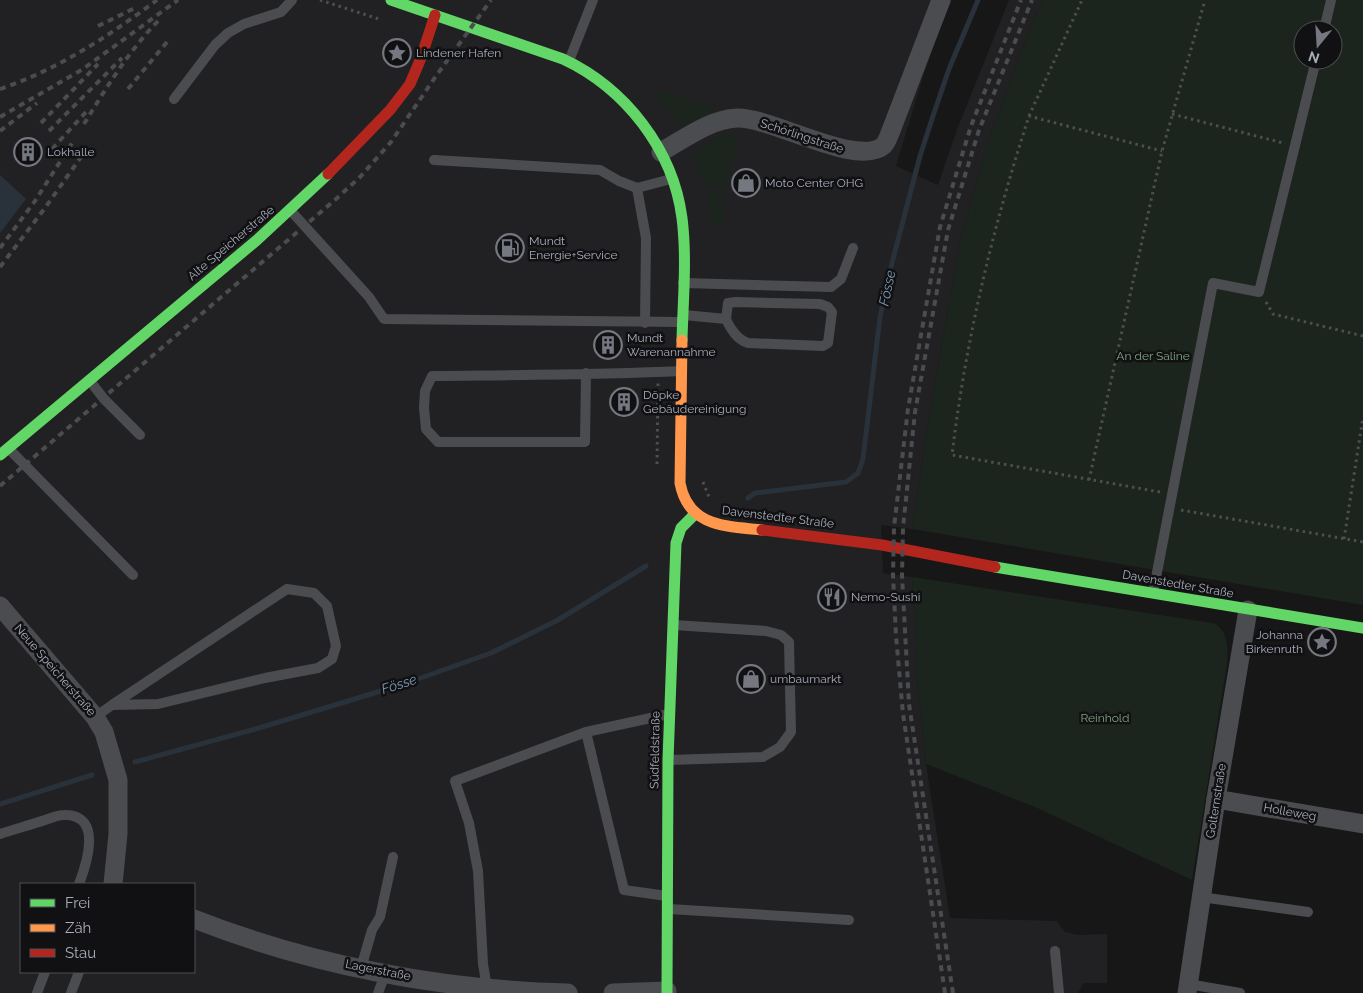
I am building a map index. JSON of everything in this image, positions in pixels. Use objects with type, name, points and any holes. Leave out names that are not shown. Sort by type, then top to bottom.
[{"type":"street","points":[[391,0],[546,52],[580,67],[609,87],[638,117],[652,136],[672,178],[682,216],[684,248],[680,483],[681,496],[695,514]]},
{"type":"street","name":"Schörlingstraße","points":[[661,152],[705,127],[737,118],[756,120],[849,151],[869,153],[884,145],[941,0]]},
{"type":"street","name":"Alte Speicherstraße","points":[[4,452],[290,210],[328,174],[390,110],[410,84],[421,58],[435,14]]},
{"type":"street","name":"Davenstedter Straße","points":[[695,514],[708,521],[729,526],[882,545],[957,561],[1363,628]]},
{"type":"street","name":"Südfeldstraße","points":[[667,992],[668,760],[676,543],[681,528],[695,514]]},
{"type":"street","name":"Neue Speicherstraße","points":[[0,606],[95,717],[104,732],[118,780],[118,834],[113,883]]},
{"type":"street","name":"Golternstraße","points":[[1188,989],[1216,799],[1248,610]]},
{"type":"street","name":"Holleweg","points":[[1216,799],[1363,824]]},
{"type":"street","name":"Lagerstraße","points":[[195,918],[278,947],[361,968],[487,990],[568,993]]},
{"type":"street","points":[[613,993],[667,992]]},
{"type":"lane","points":[[174,100],[215,45],[228,33],[244,24],[281,12],[292,0]]},
{"type":"lane","points":[[569,62],[593,0]]},
{"type":"lane","points":[[1326,20],[1331,0]]},
{"type":"lane","points":[[1152,594],[1213,283],[1259,292],[1314,70]]},
{"type":"lane","points":[[434,160],[600,170],[619,181],[637,188],[672,178]]},
{"type":"lane","points":[[637,188],[646,238],[645,323]]},
{"type":"lane","points":[[290,210],[369,297],[384,319],[645,323],[683,318],[726,319]]},
{"type":"lane","points":[[683,283],[831,287],[841,280],[853,248]]},
{"type":"lane","points":[[735,302],[820,304],[828,307],[832,312],[828,343],[823,346],[748,343],[736,334],[726,319],[728,303],[735,302]]},
{"type":"lane","points":[[586,373],[585,442],[438,442],[426,429],[425,391],[432,376],[682,371]]},
{"type":"lane","points":[[90,380],[104,398],[140,436]]},
{"type":"lane","points":[[4,452],[133,575]]},
{"type":"lane","points":[[95,717],[112,705],[287,589],[314,593],[327,606],[336,646],[332,659],[318,668],[265,678],[158,704],[112,705]]},
{"type":"lane","points":[[668,760],[763,757],[780,747],[791,732],[789,642],[781,635],[766,631],[672,624]]},
{"type":"lane","points":[[487,990],[483,964],[478,871],[469,823],[454,781],[586,732],[669,714]]},
{"type":"lane","points":[[586,732],[624,890],[668,896]]},
{"type":"lane","points":[[0,834],[62,815],[75,816],[83,822],[90,835],[87,864],[79,883]]},
{"type":"lane","points":[[361,968],[372,930],[380,917],[393,857]]},
{"type":"lane","points":[[1201,897],[1308,912]]},
{"type":"lane","points":[[668,909],[849,920]]},
{"type":"lane","points":[[1055,951],[1059,993]]},
{"type":"lane","points":[[378,993],[386,972]]},
{"type":"lane","points":[[37,993],[45,973]]},
{"type":"lane","points":[[71,993],[79,973]]},
{"type":"lane","points":[[1188,989],[1240,993]]},
{"type":"path","points":[[320,0],[383,21]]},
{"type":"path","points":[[1082,0],[1029,116],[1005,192],[980,286],[958,405],[952,455],[1171,494]]},
{"type":"path","points":[[1089,480],[1162,150],[1205,0]]},
{"type":"path","points":[[1172,114],[1295,146]]},
{"type":"path","points":[[1029,116],[1162,150]]},
{"type":"path","points":[[1259,292],[1273,314],[1363,336]]},
{"type":"path","points":[[657,465],[658,372]]},
{"type":"path","points":[[1344,538],[1363,417]]},
{"type":"path","points":[[1168,507],[1363,542]]},
{"type":"shaded area","name":"Lindener Hafen","points":[[0,0],[952,0],[932,47],[896,166],[938,185],[958,127],[1009,0],[1043,0],[1032,23],[990,136],[961,236],[929,417],[912,529],[881,525],[883,573],[912,577],[917,680],[926,764],[950,918],[1057,921],[1065,932],[1078,935],[1107,934],[1107,983],[1083,983],[1078,993],[0,993]]},
{"type":"shaded area","points":[[0,175],[26,199],[0,233]]},
{"type":"green space","name":"An der Saline","points":[[1043,0],[1363,0],[1363,605],[912,529],[929,417],[961,236],[990,136],[1032,23]]},
{"type":"green space","points":[[654,88],[716,109],[714,115],[680,127],[652,90]]},
{"type":"green space","points":[[738,133],[738,147],[724,190],[703,183],[693,155],[695,151],[716,138]]},
{"type":"green space","points":[[706,190],[723,197],[724,225],[711,225]]},
{"type":"green space","name":"Reinhold","points":[[912,577],[1213,623],[1222,630],[1227,646],[1227,664],[1192,880],[1035,807],[926,764],[917,680]]},
{"type":"waterway","name":"Fösse","points":[[748,498],[755,493],[846,482],[858,473],[863,459],[880,317],[892,263],[920,156],[933,116],[949,69],[978,0]]},
{"type":"waterway","name":"Fösse","points":[[135,762],[259,728],[404,684],[491,653],[558,620],[646,566]]},
{"type":"waterway","name":"Fösse","points":[[0,804],[92,775]]},
{"type":"railway","points":[[0,89],[42,72],[82,51],[157,0]]},
{"type":"railway","points":[[0,117],[83,69],[178,0]]},
{"type":"railway","points":[[0,486],[360,177],[391,142],[491,0]]},
{"type":"railway","points":[[945,993],[903,714],[893,575],[894,527],[908,409],[940,227],[971,126],[1021,0]]},
{"type":"railway","points":[[953,993],[909,704],[902,576],[903,528],[915,412],[948,230],[979,130],[1032,0]]},
{"type":"railway","points":[[98,26],[137,7]]},
{"type":"railway","points":[[84,124],[129,56],[160,19]]},
{"type":"railway","points":[[128,89],[167,42]]},
{"type":"railway","points":[[49,131],[122,58]]},
{"type":"railway","points":[[41,123],[98,64]]},
{"type":"railway","points":[[0,131],[37,103]]},
{"type":"railway","points":[[52,149],[86,112]]},
{"type":"railway","points":[[0,248],[35,201],[72,143]]},
{"type":"railway","points":[[0,267],[83,154]]},
{"type":"traffic: fast","points":[[391,0],[563,59],[586,71],[626,104],[657,145],[677,193],[683,233],[682,340]]},
{"type":"traffic: fast","points":[[0,455],[257,240],[328,174]]},
{"type":"traffic: fast","points":[[667,993],[668,760],[676,543],[681,528],[695,514]]},
{"type":"traffic: fast","points":[[995,567],[1363,628]]},
{"type":"traffic: slow","points":[[682,340],[680,483],[684,497],[691,508],[710,522],[762,530]]},
{"type":"traffic: jam","points":[[328,174],[390,110],[410,84],[435,15]]},
{"type":"traffic: jam","points":[[762,530],[882,545],[995,567]]},
{"type":"place","name":"Lindener Hafen","points":[[397,53]]},
{"type":"place","name":"Lokhalle","points":[[28,152]]},
{"type":"place","name":"Moto Center OHG","points":[[746,183]]},
{"type":"place","name":"Mundt Energie+Service","points":[[510,248]]},
{"type":"place","name":"Mundt Warenannahme","points":[[608,345]]},
{"type":"place","name":"Döpke Gebäudereinigung","points":[[624,402]]},
{"type":"place","name":"Nemo-Sushi","points":[[832,597]]},
{"type":"place","name":"Johanna Birkenruth","points":[[1322,642]]},
{"type":"place","name":"umbaumarkt","points":[[751,679]]}]
